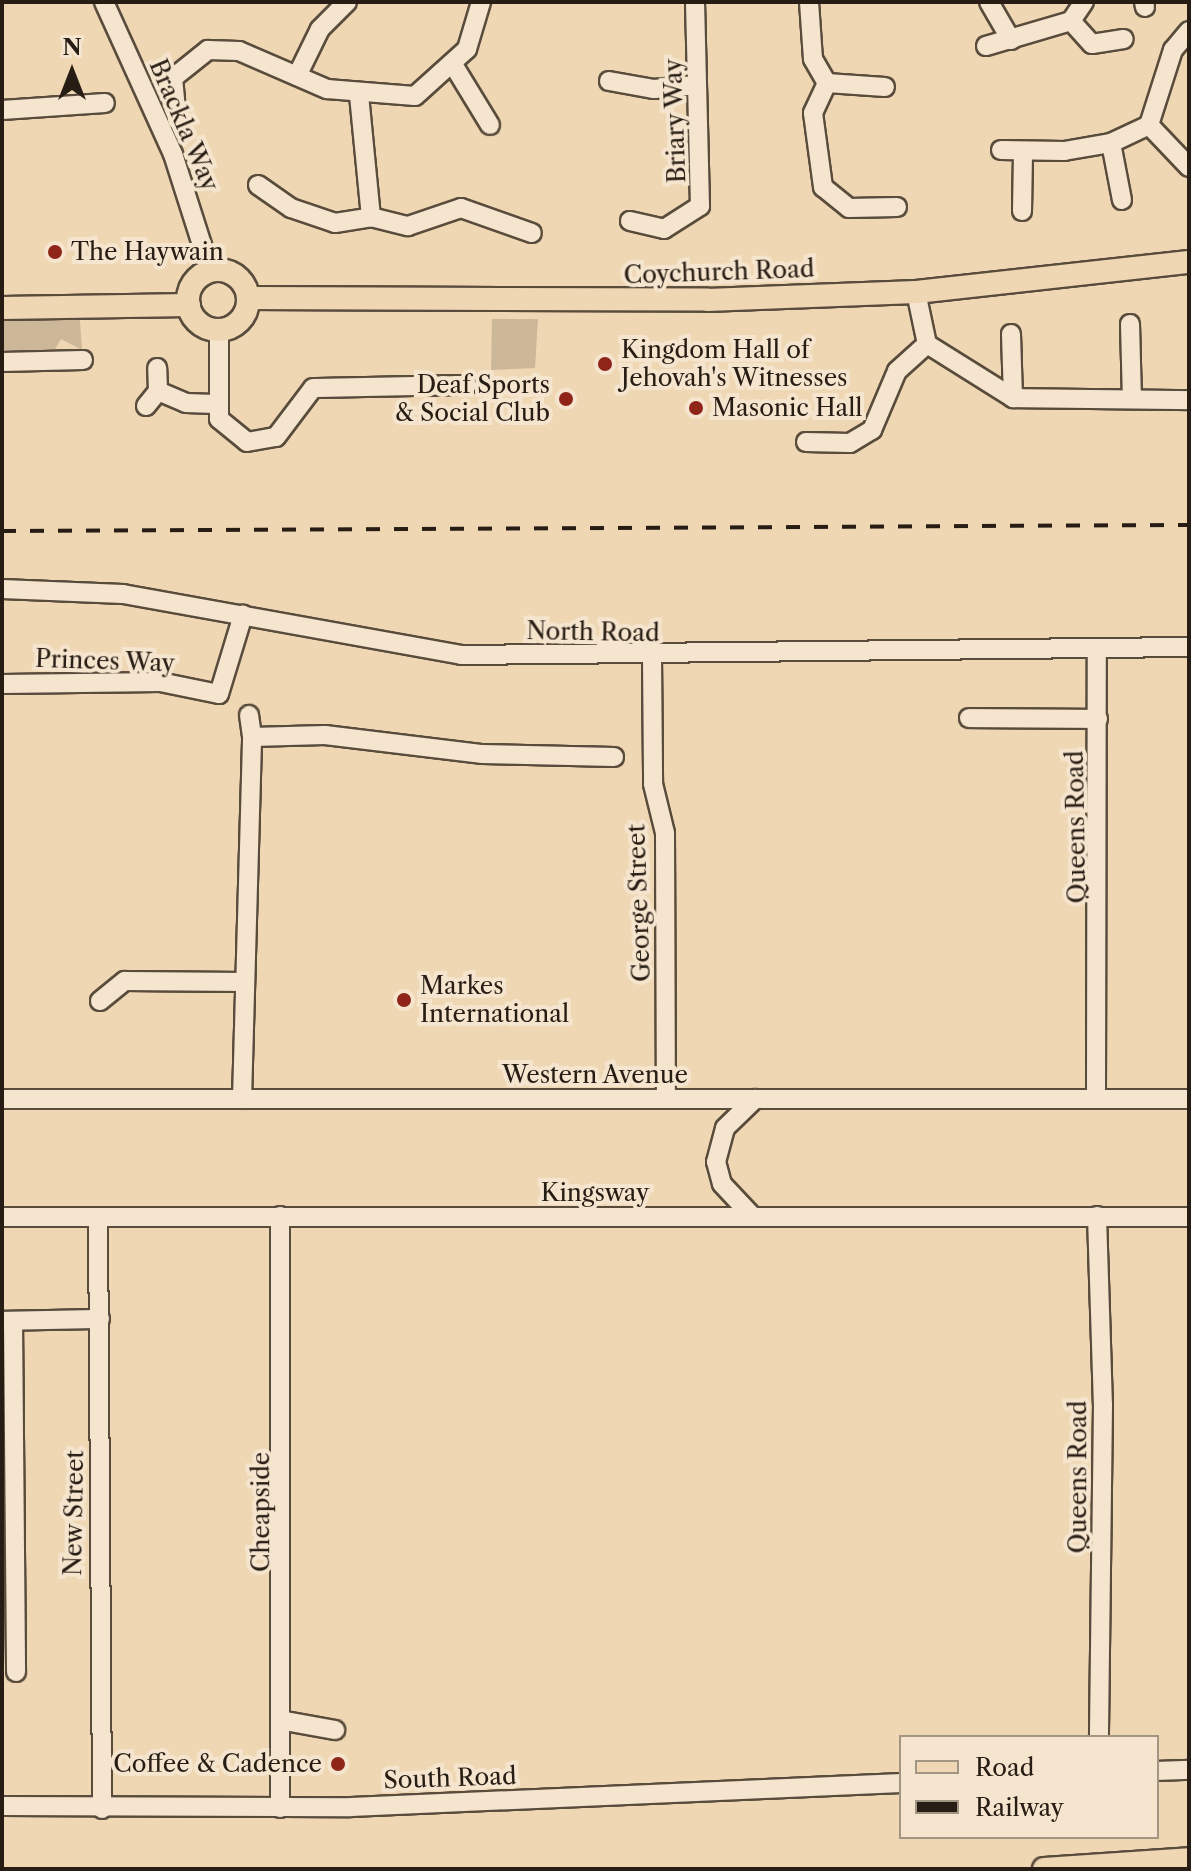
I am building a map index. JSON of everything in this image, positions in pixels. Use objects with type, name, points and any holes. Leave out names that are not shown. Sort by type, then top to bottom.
[{"type":"main road","name":"Coychurch Road","points":[[248,298],[435,304],[916,292],[1189,262]]},
{"type":"main road","points":[[210,270],[236,276],[248,298],[240,322],[219,332],[198,323],[189,305],[192,285],[210,270]]},
{"type":"main road","points":[[2,308],[189,305]]},
{"type":"main road","points":[[1044,1869],[1189,1859]]},
{"type":"street","name":"Brackla Way","points":[[104,2],[173,154],[210,270]]},
{"type":"street","points":[[297,76],[320,29],[347,2]]},
{"type":"street","points":[[177,120],[173,78],[208,50],[239,51],[297,76],[359,95],[415,96],[454,66],[476,29],[481,2]]},
{"type":"street","name":"Briary Way","points":[[630,221],[664,229],[700,206],[695,2]]},
{"type":"street","points":[[809,2],[813,59],[827,83]]},
{"type":"street","points":[[989,2],[1011,40]]},
{"type":"street","points":[[986,46],[1071,21],[1084,2]]},
{"type":"street","points":[[1071,21],[1092,44],[1124,39]]},
{"type":"street","points":[[1001,150],[1111,143],[1149,125],[1173,50],[1189,31]]},
{"type":"street","points":[[454,66],[490,125]]},
{"type":"street","points":[[609,81],[654,89],[697,85]]},
{"type":"street","points":[[827,83],[885,87]]},
{"type":"street","points":[[827,83],[813,113],[823,187],[849,208],[897,207]]},
{"type":"street","points":[[359,95],[371,217]]},
{"type":"street","points":[[2,110],[105,103]]},
{"type":"street","points":[[1149,125],[1189,167]]},
{"type":"street","points":[[1111,143],[1122,200]]},
{"type":"street","points":[[1022,211],[1023,151]]},
{"type":"street","points":[[258,185],[291,208],[335,223],[371,217],[408,226],[461,208],[532,233]]},
{"type":"street","points":[[916,292],[927,344],[1013,398],[1189,400]]},
{"type":"street","points":[[1130,324],[1120,346],[1132,399]]},
{"type":"street","points":[[219,332],[215,404],[234,437],[262,443],[282,432],[313,388],[467,385]]},
{"type":"street","points":[[1011,334],[1013,398]]},
{"type":"street","points":[[806,442],[850,443],[872,430],[897,371],[927,344]]},
{"type":"street","points":[[2,362],[73,355]]},
{"type":"street","points":[[146,406],[158,391],[157,368]]},
{"type":"street","points":[[158,391],[186,403],[215,404]]},
{"type":"street","name":"North Road","points":[[2,589],[123,594],[461,655],[652,657],[1189,647]]},
{"type":"street","name":"Princes Way","points":[[2,684],[160,682],[219,694],[243,615]]},
{"type":"street","name":"Queens Road","points":[[1096,1099],[1097,650]]},
{"type":"street","name":"George Street","points":[[652,657],[653,784],[665,833],[666,1099]]},
{"type":"street","points":[[242,1099],[252,737],[249,715]]},
{"type":"street","points":[[969,718],[1098,719]]},
{"type":"street","points":[[252,737],[614,757]]},
{"type":"street","points":[[100,1001],[125,981],[244,982]]},
{"type":"street","name":"Western Avenue","points":[[2,1099],[1189,1099]]},
{"type":"street","points":[[753,1217],[722,1184],[716,1162],[725,1128],[755,1099]]},
{"type":"street","name":"Cheapside","points":[[280,1216],[285,1721],[280,1808]]},
{"type":"street","name":"Queens Road","points":[[1097,1216],[1103,1405],[1099,1735]]},
{"type":"street","name":"Kingsway","points":[[2,1217],[1189,1217]]},
{"type":"street","name":"New Street","points":[[98,1217],[102,1809]]},
{"type":"street","points":[[16,1672],[7,1321],[100,1319]]},
{"type":"street","points":[[285,1721],[335,1730]]},
{"type":"street","points":[[1159,1771],[1189,1770]]},
{"type":"street","name":"South Road","points":[[2,1806],[280,1808],[899,1783]]},
{"type":"shaded area","points":[[79,307],[82,350],[61,339],[53,353],[2,354],[2,311]]},
{"type":"shaded area","points":[[492,319],[538,319],[535,368],[491,370]]},
{"type":"railway","points":[[2,531],[1189,525]]},
{"type":"place","name":"The Haywain","points":[[55,252]]},
{"type":"place","name":"Kingdom Hall of Jehovah's Witnesses","points":[[605,364]]},
{"type":"place","name":"Deaf Sports & Social Club","points":[[566,399]]},
{"type":"place","name":"Masonic Hall","points":[[696,408]]},
{"type":"place","name":"Markes International","points":[[404,1000]]},
{"type":"place","name":"Coffee & Cadence","points":[[338,1764]]}]
